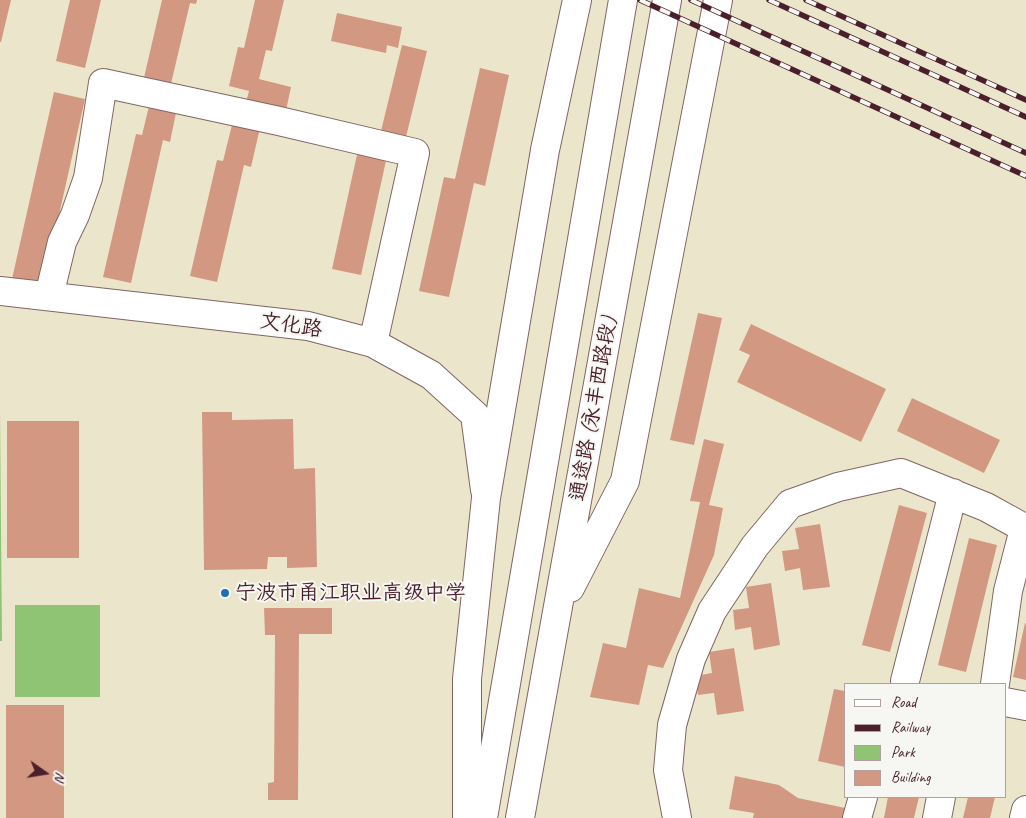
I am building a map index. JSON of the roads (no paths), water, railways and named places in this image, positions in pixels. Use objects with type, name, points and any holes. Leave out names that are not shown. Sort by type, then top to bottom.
[{"type":"main road","points":[[467,818],[467,679],[486,498],[545,150],[577,0]]},
{"type":"main road","name":"通途路 (永丰西路段)","points":[[483,818],[623,0]]},
{"type":"main road","name":"通途路 (永丰西路段)","points":[[520,818],[667,0]]},
{"type":"main road","points":[[557,614],[625,482],[718,0]]},
{"type":"main road","points":[[49,296],[62,242],[75,215],[88,178],[103,83],[415,153],[373,343]]},
{"type":"main road","name":"文化路","points":[[0,291],[308,326],[373,343],[431,375],[474,415],[486,498]]},
{"type":"main road","points":[[677,818],[668,770],[672,725],[691,659],[712,611],[755,546],[790,504],[838,487],[900,473],[986,507],[1025,529],[1008,592],[995,683]]},
{"type":"main road","points":[[909,683],[953,493]]},
{"type":"main road","points":[[1006,702],[1026,706]]},
{"type":"main road","points":[[857,818],[863,798]]},
{"type":"main road","points":[[937,818],[941,798]]},
{"type":"main road","points":[[1024,818],[1026,810]]},
{"type":"railway","points":[[640,0],[1026,176]]},
{"type":"railway","points":[[691,0],[1026,153]]},
{"type":"railway","points":[[769,0],[1026,117]]},
{"type":"railway","points":[[806,0],[1026,100]]},
{"type":"place","name":"宁波市甬江职业高级中学","points":[[225,593]]}]
